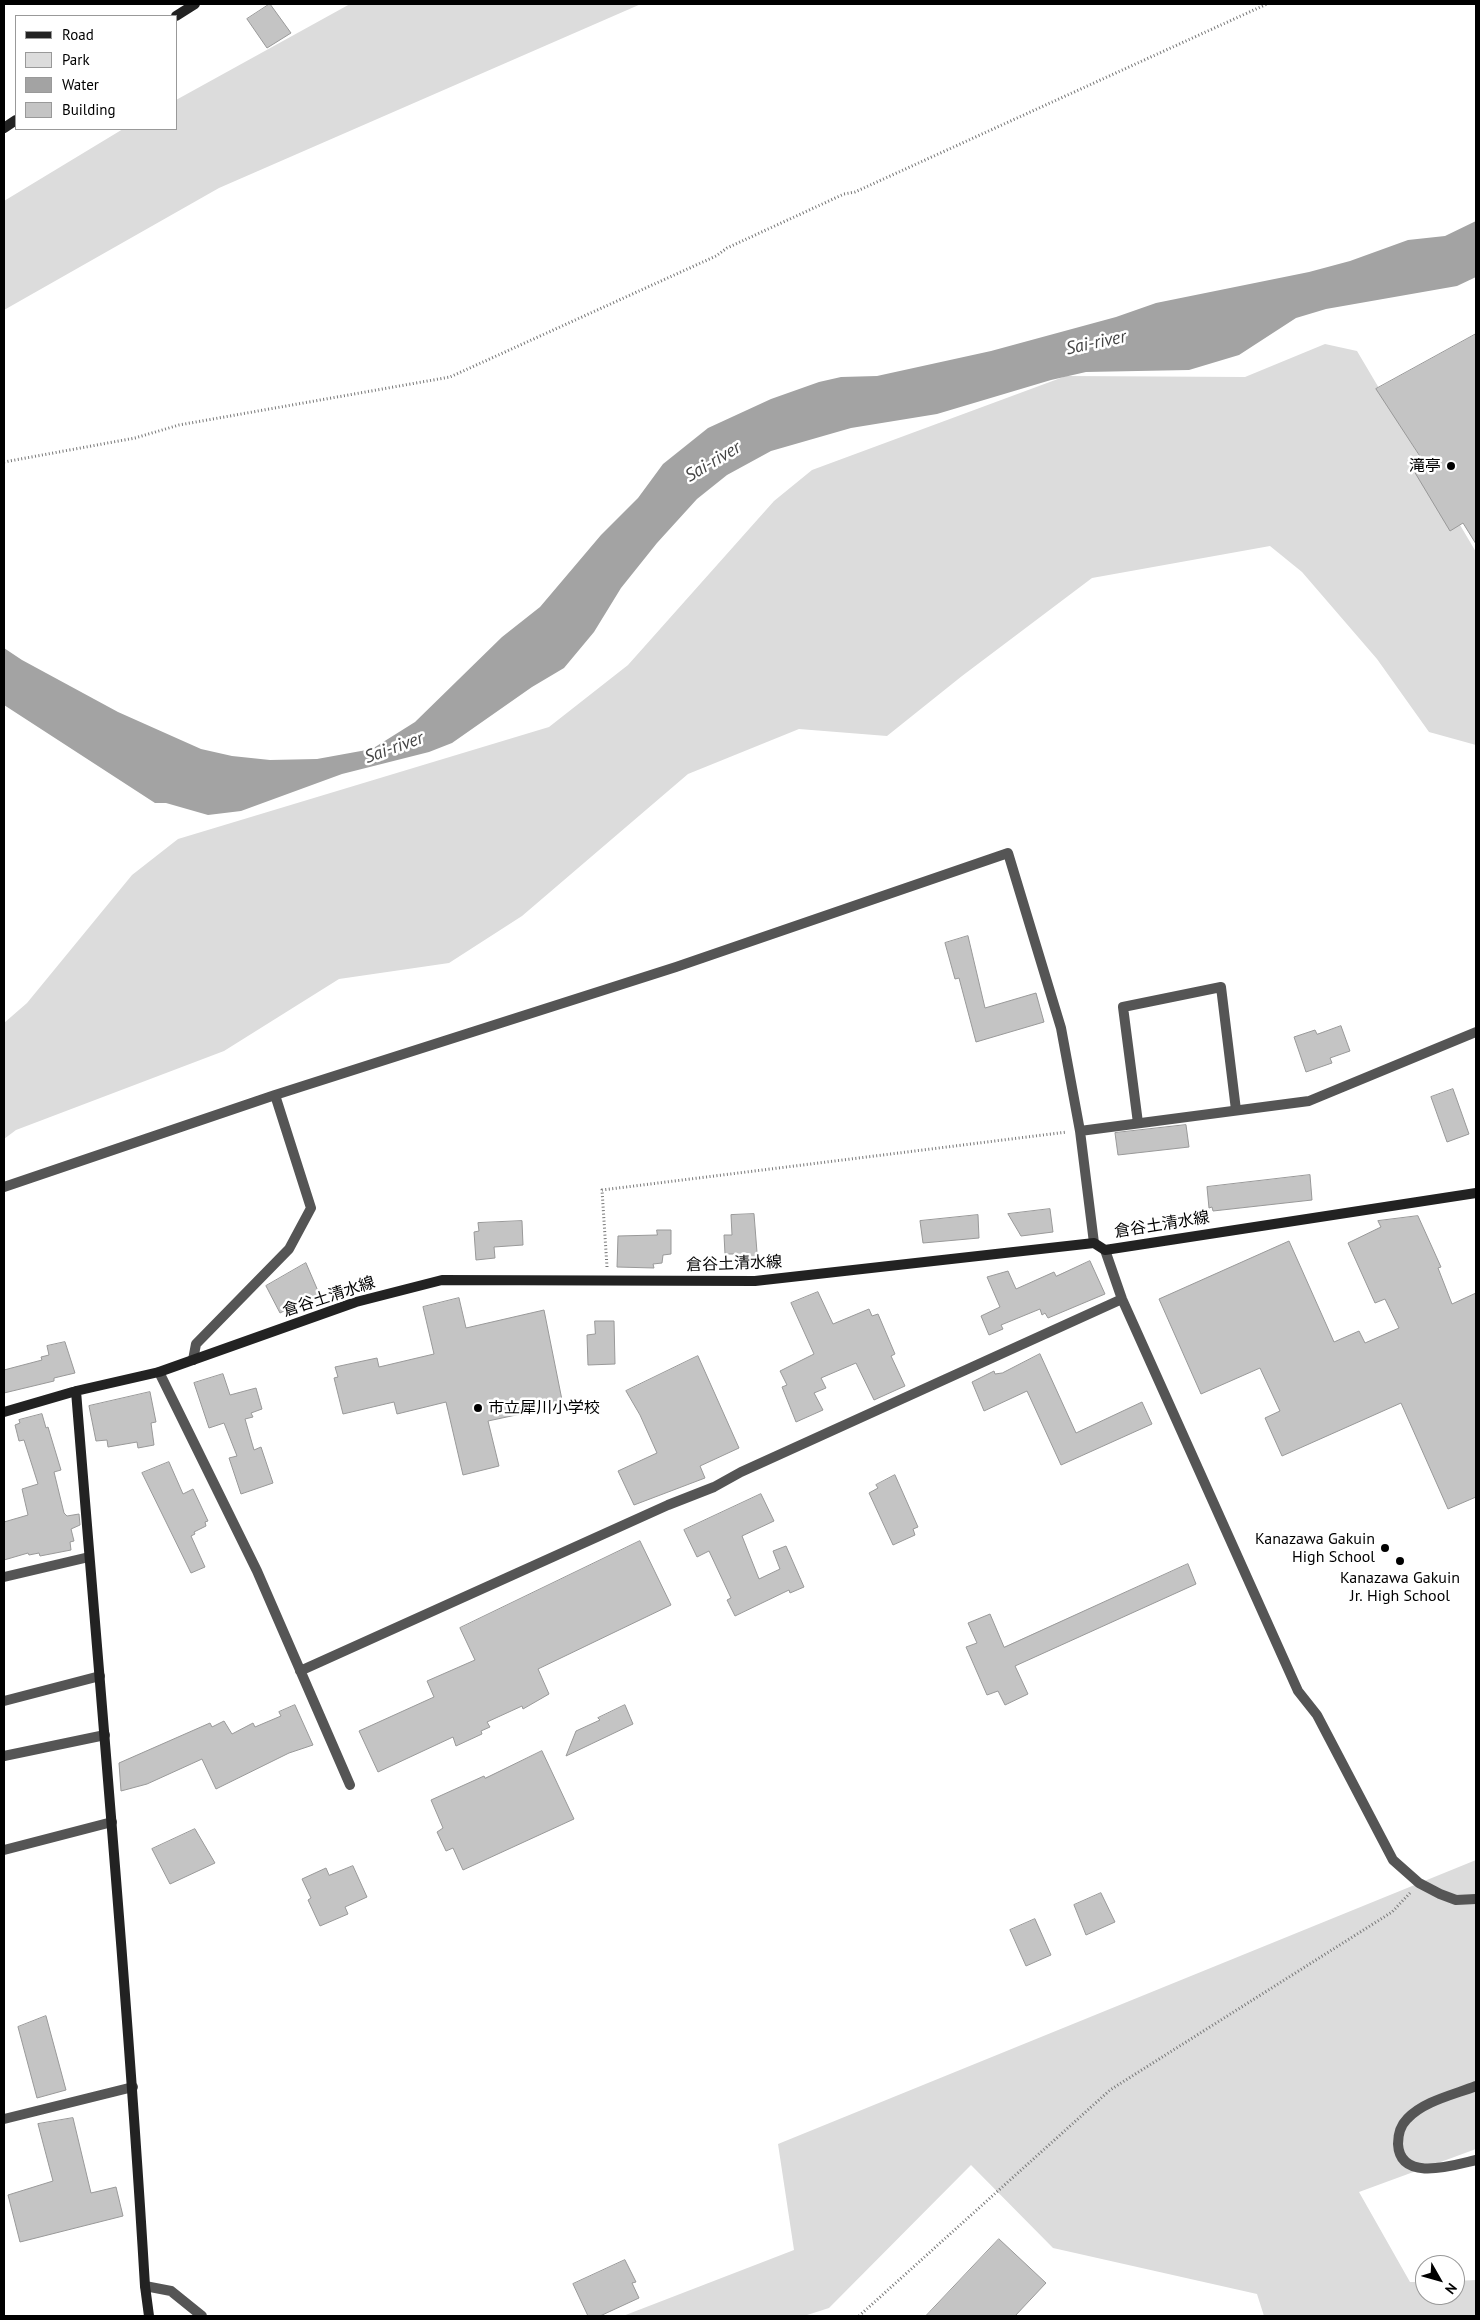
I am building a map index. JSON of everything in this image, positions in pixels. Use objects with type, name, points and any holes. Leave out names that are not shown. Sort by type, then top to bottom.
[{"type":"main road","points":[[178,15],[195,4]]},
{"type":"main road","points":[[4,128],[15,121]]},
{"type":"main road","name":"倉谷土清水線","points":[[4,1412],[76,1391],[159,1372],[356,1302],[442,1280],[755,1281],[1094,1243],[1105,1250],[1476,1193]]},
{"type":"main road","points":[[76,1391],[133,2087],[145,2286],[149,2316]]},
{"type":"street","points":[[4,1187],[275,1096],[667,970],[1008,853],[1061,1028],[1080,1131],[1094,1243]]},
{"type":"street","points":[[1138,1123],[1123,1007],[1221,987],[1236,1110]]},
{"type":"street","points":[[1080,1131],[1309,1100],[1476,1032]]},
{"type":"street","points":[[193,1360],[196,1344],[289,1249],[311,1208],[275,1096]]},
{"type":"street","points":[[1105,1250],[1122,1299],[1238,1553],[1298,1691],[1317,1715],[1393,1860],[1419,1883],[1456,1900],[1476,1899]]},
{"type":"street","points":[[300,1671],[668,1505],[714,1487],[741,1472],[1122,1299]]},
{"type":"street","points":[[159,1372],[257,1571],[350,1785]]},
{"type":"street","points":[[4,1577],[89,1557]]},
{"type":"street","points":[[4,1701],[100,1676]]},
{"type":"street","points":[[4,1756],[105,1735]]},
{"type":"street","points":[[4,1850],[112,1822]]},
{"type":"street","points":[[1476,2086],[1419,2109],[1405,2120],[1398,2135],[1399,2149],[1405,2161],[1417,2168],[1428,2170],[1476,2160]]},
{"type":"street","points":[[4,2119],[133,2087]]},
{"type":"street","points":[[145,2286],[171,2290],[202,2316]]},
{"type":"path","points":[[4,462],[135,438],[179,425],[450,377],[716,256],[727,248],[844,194],[855,192],[1267,4]]},
{"type":"path","points":[[608,1280],[602,1190],[1080,1131]]},
{"type":"path","points":[[859,2316],[1110,2090],[1392,1912],[1419,1883]]},
{"type":"green space","points":[[350,4],[641,4],[219,188],[4,310],[4,201],[121,130],[178,130],[178,99]]},
{"type":"green space","points":[[1325,344],[1357,351],[1476,552],[1476,745],[1429,732],[1377,659],[1302,572],[1270,546],[1092,578],[962,676],[887,736],[799,729],[688,774],[522,916],[449,963],[339,979],[224,1051],[16,1130],[4,1139],[4,1023],[27,1003],[132,875],[178,839],[549,727],[628,665],[774,501],[812,470],[1066,376],[1245,377]]},
{"type":"green space","points":[[1476,1860],[1476,2149],[1359,2192],[1410,2282],[1415,2282],[1415,2305],[1465,2305],[1465,2281],[1476,2280],[1476,2316],[1264,2316],[1257,2294],[1053,2248],[971,2165],[829,2308],[804,2316],[623,2316],[794,2250],[778,2144]]},
{"type":"water","name":"Sai-river","points":[[1476,221],[1476,277],[1457,286],[1326,309],[1296,318],[1239,355],[1189,370],[1086,372],[1051,380],[937,414],[851,428],[771,451],[727,475],[697,499],[657,543],[621,588],[594,632],[564,668],[532,687],[452,743],[429,752],[342,774],[241,811],[208,815],[166,803],[155,803],[4,705],[4,648],[22,660],[118,712],[201,749],[232,756],[270,760],[317,759],[372,749],[415,722],[502,637],[540,607],[601,535],[638,498],[663,464],[708,428],[771,399],[819,382],[841,377],[877,376],[991,351],[1116,317],[1156,303],[1309,272],[1350,261],[1408,240],[1445,236]]},
{"type":"building","points":[[270,4],[291,33],[267,48],[247,19]]},
{"type":"building","name":"滝亭","points":[[1476,334],[1476,544],[1463,523],[1450,531],[1414,471],[1425,464],[1376,389]]},
{"type":"building","points":[[968,936],[985,1008],[1036,993],[1044,1022],[976,1042],[959,978],[955,979],[945,943]]},
{"type":"building","points":[[1341,1026],[1350,1051],[1330,1058],[1332,1063],[1306,1072],[1294,1037],[1315,1030],[1317,1034]]},
{"type":"building","points":[[1453,1089],[1469,1134],[1447,1142],[1431,1097]]},
{"type":"building","points":[[1186,1125],[1189,1147],[1118,1155],[1115,1133]]},
{"type":"building","points":[[1310,1175],[1312,1200],[1213,1211],[1212,1207],[1209,1208],[1207,1187]]},
{"type":"building","points":[[1050,1209],[1053,1232],[1021,1236],[1008,1214]]},
{"type":"building","points":[[754,1214],[758,1265],[743,1266],[742,1254],[725,1254],[724,1235],[732,1235],[731,1215]]},
{"type":"building","points":[[978,1215],[979,1238],[923,1243],[920,1221]]},
{"type":"building","points":[[1418,1216],[1441,1267],[1438,1268],[1452,1304],[1476,1293],[1476,1497],[1448,1509],[1401,1403],[1282,1456],[1265,1418],[1280,1411],[1260,1368],[1201,1394],[1159,1299],[1289,1241],[1334,1342],[1359,1331],[1365,1343],[1399,1328],[1385,1299],[1375,1303],[1348,1243],[1381,1227],[1378,1221]]},
{"type":"building","points":[[522,1221],[523,1245],[494,1247],[495,1258],[476,1260],[474,1232],[479,1231],[478,1223]]},
{"type":"building","points":[[657,1230],[671,1230],[671,1254],[663,1255],[662,1263],[653,1264],[654,1268],[617,1267],[618,1236],[657,1235]]},
{"type":"building","points":[[1090,1261],[1105,1294],[1048,1318],[1045,1313],[1042,1315],[1040,1309],[1001,1325],[1003,1329],[989,1335],[981,1316],[1000,1307],[987,1277],[1008,1271],[1016,1289],[1054,1272],[1056,1276]]},
{"type":"building","points":[[306,1263],[321,1298],[304,1306],[302,1302],[280,1313],[266,1286]]},
{"type":"building","points":[[818,1292],[833,1324],[869,1309],[872,1316],[878,1314],[895,1354],[891,1356],[905,1386],[874,1400],[856,1363],[821,1378],[826,1388],[814,1393],[823,1410],[796,1422],[782,1387],[787,1385],[780,1371],[814,1354],[791,1303]]},
{"type":"building","points":[[459,1298],[466,1328],[544,1310],[563,1405],[488,1421],[499,1466],[463,1475],[446,1402],[397,1414],[394,1402],[343,1414],[334,1378],[338,1377],[335,1367],[377,1358],[379,1367],[434,1354],[423,1307]]},
{"type":"building","points":[[595,1321],[614,1321],[615,1364],[588,1365],[587,1335],[595,1334]]},
{"type":"building","points":[[65,1342],[75,1373],[54,1378],[54,1381],[4,1393],[4,1370],[42,1360],[41,1357],[49,1355],[47,1346]]},
{"type":"building","points":[[1040,1354],[1076,1433],[1142,1402],[1152,1424],[1061,1465],[1027,1391],[984,1411],[972,1382],[994,1371],[995,1374],[1002,1373]]},
{"type":"building","points":[[698,1356],[739,1448],[700,1466],[705,1478],[634,1505],[618,1471],[657,1453],[640,1415],[626,1391]]},
{"type":"building","points":[[223,1374],[230,1395],[256,1388],[262,1409],[251,1413],[253,1417],[245,1419],[254,1450],[261,1447],[273,1483],[241,1494],[229,1458],[237,1456],[224,1423],[209,1428],[194,1383]]},
{"type":"building","points":[[150,1392],[156,1422],[151,1423],[154,1445],[138,1448],[137,1442],[108,1447],[107,1440],[96,1441],[89,1406]]},
{"type":"building","points":[[42,1414],[46,1428],[48,1427],[61,1470],[54,1472],[64,1513],[67,1516],[79,1514],[80,1525],[71,1529],[74,1541],[70,1542],[71,1550],[40,1556],[39,1553],[29,1555],[28,1553],[4,1560],[4,1522],[28,1515],[22,1489],[38,1484],[24,1440],[19,1441],[15,1425],[20,1423],[19,1420]]},
{"type":"building","points":[[169,1462],[183,1494],[193,1489],[208,1521],[205,1522],[206,1526],[194,1532],[195,1534],[191,1536],[205,1567],[191,1573],[142,1473]]},
{"type":"building","points":[[895,1475],[918,1527],[913,1529],[915,1535],[893,1545],[869,1493],[878,1488],[876,1485]]},
{"type":"building","points":[[761,1494],[774,1521],[742,1536],[759,1579],[780,1569],[773,1551],[786,1546],[804,1587],[790,1593],[789,1590],[735,1616],[727,1600],[731,1598],[709,1551],[697,1557],[684,1530]]},
{"type":"building","points":[[640,1541],[671,1605],[538,1669],[549,1694],[523,1709],[522,1706],[487,1722],[490,1727],[481,1731],[482,1734],[456,1746],[453,1737],[378,1772],[359,1731],[434,1697],[427,1681],[475,1660],[460,1628]]},
{"type":"building","points":[[1188,1564],[1196,1584],[1015,1666],[1028,1694],[1005,1705],[998,1691],[987,1695],[966,1647],[977,1643],[968,1623],[990,1614],[1004,1647]]},
{"type":"building","points":[[295,1705],[313,1745],[289,1753],[216,1789],[202,1759],[147,1784],[121,1791],[119,1763],[210,1723],[212,1727],[224,1721],[232,1734],[253,1723],[255,1727],[281,1716],[279,1712]]},
{"type":"building","points":[[625,1705],[633,1724],[566,1756],[576,1731],[600,1720],[598,1718]]},
{"type":"building","points":[[542,1751],[574,1819],[463,1870],[453,1848],[446,1851],[437,1832],[443,1828],[431,1800],[484,1776],[485,1778]]},
{"type":"building","points":[[195,1829],[215,1863],[170,1884],[152,1849]]},
{"type":"building","points":[[353,1866],[367,1897],[345,1907],[348,1914],[320,1926],[308,1900],[311,1898],[302,1879],[326,1868],[329,1875]]},
{"type":"building","points":[[1101,1893],[1115,1922],[1086,1935],[1074,1905]]},
{"type":"building","points":[[1035,1919],[1051,1955],[1026,1966],[1010,1930]]},
{"type":"building","points":[[46,2016],[66,2090],[37,2098],[18,2027]]},
{"type":"building","points":[[73,2118],[91,2193],[116,2187],[123,2216],[20,2242],[8,2195],[53,2181],[38,2124]]},
{"type":"building","points":[[999,2239],[1046,2283],[1015,2316],[926,2316]]},
{"type":"building","points":[[625,2260],[636,2282],[632,2283],[639,2298],[600,2316],[588,2316],[573,2284]]},
{"type":"place","name":"滝亭","points":[[1451,466]]},
{"type":"place","name":"市立犀川小学校","points":[[478,1408]]},
{"type":"place","name":"Kanazawa Gakuin High School","points":[[1385,1548]]},
{"type":"place","name":"Kanazawa Gakuin Jr. High School","points":[[1400,1561]]}]
